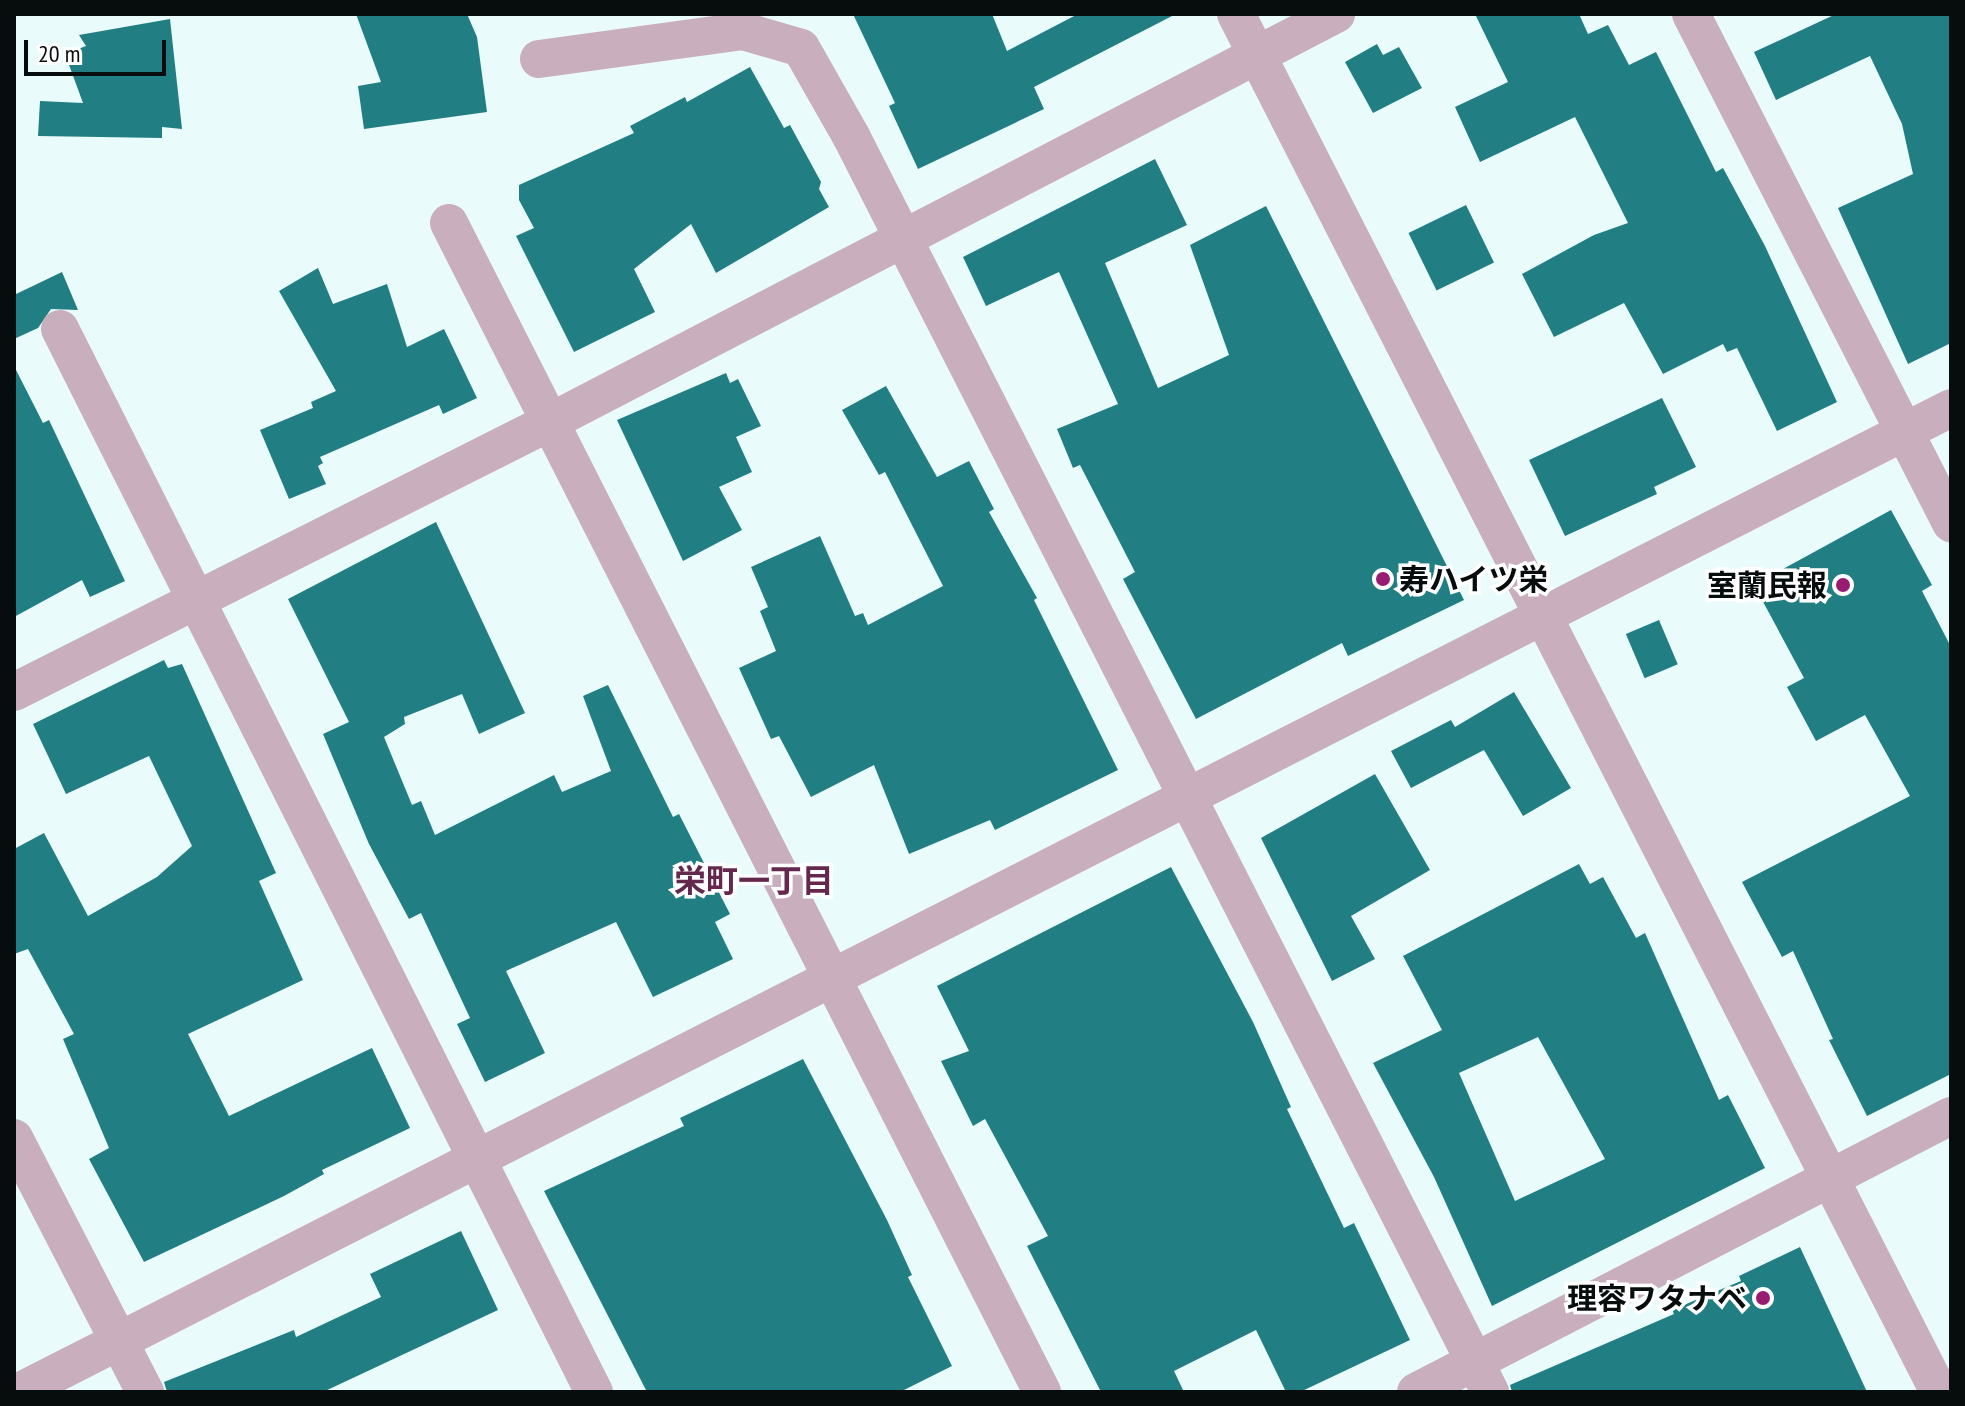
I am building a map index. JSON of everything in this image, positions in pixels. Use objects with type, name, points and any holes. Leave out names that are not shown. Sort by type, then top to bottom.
[{"type":"street","points":[[1236,14],[1827,1179],[1939,1392]]},
{"type":"street","points":[[14,692],[548,423],[1336,14]]},
{"type":"street","points":[[1691,14],[1951,523]]},
{"type":"street","points":[[539,59],[743,31],[801,48],[904,239],[1482,1377]]},
{"type":"street","points":[[449,223],[1042,1392]]},
{"type":"street","points":[[60,329],[192,600],[594,1392]]},
{"type":"street","points":[[19,1392],[830,977],[1542,620],[1951,408]]},
{"type":"street","points":[[1416,1392],[1482,1377],[1827,1179],[1951,1116]]},
{"type":"street","points":[[14,1138],[145,1392]]},
{"type":"building","points":[[356,14],[467,14],[477,37],[487,112],[364,129],[358,86],[381,82]]},
{"type":"building","points":[[853,14],[992,14],[1007,51],[1078,14],[1176,14],[1034,87],[1044,109],[918,169],[889,106],[895,103]]},
{"type":"building","points":[[1475,14],[1579,14],[1588,34],[1608,25],[1629,65],[1656,52],[1716,172],[1723,168],[1765,246],[1837,402],[1777,431],[1737,348],[1727,352],[1723,344],[1663,374],[1624,303],[1554,337],[1522,274],[1594,235],[1628,223],[1575,117],[1480,162],[1455,107],[1508,82]]},
{"type":"building","points":[[1836,14],[1951,14],[1951,343],[1908,364],[1838,208],[1913,174],[1902,124],[1870,56],[1776,100],[1754,52]]},
{"type":"building","points":[[170,19],[182,129],[162,127],[162,138],[38,136],[40,101],[83,103],[65,54],[86,46],[79,35]]},
{"type":"building","points":[[1377,44],[1383,55],[1399,47],[1422,88],[1373,113],[1345,62]]},
{"type":"building","points":[[750,67],[784,128],[790,125],[821,182],[819,189],[829,207],[716,273],[691,224],[634,269],[655,312],[574,352],[516,236],[534,228],[519,200],[519,185],[634,133],[630,126],[685,97],[687,102]]},
{"type":"building","points":[[1155,159],[1187,225],[1105,263],[1158,388],[1229,355],[1190,245],[1266,206],[1464,600],[1348,656],[1342,643],[1196,719],[1123,579],[1135,572],[1080,465],[1073,468],[1057,429],[1118,404],[1059,272],[986,306],[963,257]]},
{"type":"building","points":[[1466,205],[1494,263],[1437,291],[1408,233]]},
{"type":"building","points":[[318,268],[333,304],[387,284],[407,347],[444,329],[477,398],[443,414],[439,405],[320,457],[323,463],[318,466],[326,484],[289,499],[260,430],[313,408],[311,402],[336,391],[279,291]]},
{"type":"building","points":[[62,272],[78,310],[51,309],[38,328],[14,339],[14,295]]},
{"type":"building","points":[[14,366],[43,423],[49,420],[125,581],[90,597],[82,580],[14,617]]},
{"type":"building","points":[[726,373],[730,383],[738,379],[761,426],[736,437],[752,472],[719,487],[742,530],[683,561],[617,420]]},
{"type":"building","points":[[886,386],[937,477],[969,461],[994,509],[989,512],[1037,598],[1034,600],[1118,770],[995,830],[990,820],[909,854],[874,765],[811,797],[779,736],[771,739],[739,668],[776,651],[760,611],[768,607],[751,567],[820,536],[855,616],[863,613],[868,625],[943,586],[885,472],[879,475],[842,410]]},
{"type":"building","points":[[1662,398],[1696,467],[1654,487],[1657,494],[1565,536],[1529,460]]},
{"type":"building","points":[[1891,510],[1932,585],[1922,591],[1951,647],[1951,1074],[1867,1116],[1829,1040],[1833,1039],[1793,951],[1782,957],[1742,882],[1910,796],[1865,715],[1816,741],[1787,687],[1804,678],[1754,585]]},
{"type":"building","points":[[436,522],[525,713],[479,734],[462,694],[404,717],[405,724],[384,737],[412,805],[421,801],[435,835],[554,775],[562,792],[611,771],[583,696],[608,685],[673,817],[679,814],[730,914],[715,922],[733,959],[653,997],[616,922],[506,971],[545,1053],[485,1082],[457,1024],[470,1018],[421,913],[409,919],[369,844],[323,734],[349,722],[288,599]]},
{"type":"building","points":[[1659,620],[1678,664],[1645,678],[1626,634]]},
{"type":"building","points":[[164,660],[168,668],[182,664],[276,873],[259,881],[303,980],[188,1034],[229,1116],[372,1048],[410,1128],[322,1170],[324,1174],[284,1196],[144,1262],[89,1159],[109,1148],[63,1039],[74,1034],[28,949],[14,954],[14,849],[44,833],[88,916],[157,877],[192,846],[149,756],[66,794],[33,724]]},
{"type":"building","points":[[1514,692],[1571,788],[1523,816],[1484,750],[1411,788],[1391,751],[1451,720],[1455,727]]},
{"type":"building","points":[[1375,774],[1430,870],[1351,916],[1375,959],[1332,981],[1261,838]]},
{"type":"building","points":[[1579,864],[1590,884],[1603,877],[1636,938],[1645,933],[1719,1100],[1728,1095],[1765,1168],[1492,1306],[1434,1177],[1373,1063],[1442,1030],[1403,956]],"holes":[[[1538,1037],[1605,1159],[1515,1201],[1459,1073]]]},
{"type":"building","points":[[1171,867],[1253,1022],[1291,1107],[1287,1109],[1344,1228],[1354,1223],[1410,1340],[1300,1392],[1286,1392],[1256,1330],[1174,1371],[1184,1392],[1101,1392],[1027,1246],[1048,1236],[985,1119],[973,1126],[941,1061],[969,1051],[937,986]]},
{"type":"building","points":[[803,1059],[887,1220],[912,1275],[908,1277],[952,1366],[900,1392],[647,1392],[544,1191],[684,1126],[680,1118]]},
{"type":"building","points":[[461,1231],[498,1310],[323,1392],[167,1392],[164,1382],[294,1330],[296,1337],[381,1297],[370,1274]]},
{"type":"building","points":[[1800,1247],[1867,1392],[1512,1392],[1510,1385],[1674,1314],[1672,1310],[1741,1281],[1739,1276]]},
{"type":"place","name":"寿ハイツ栄","points":[[1383,579]]},
{"type":"place","name":"室蘭民報","points":[[1843,585]]},
{"type":"place","name":"理容ワタナベ","points":[[1763,1298]]},
{"type":"district","name":"栄町一丁目","points":[[754,880]]}]
